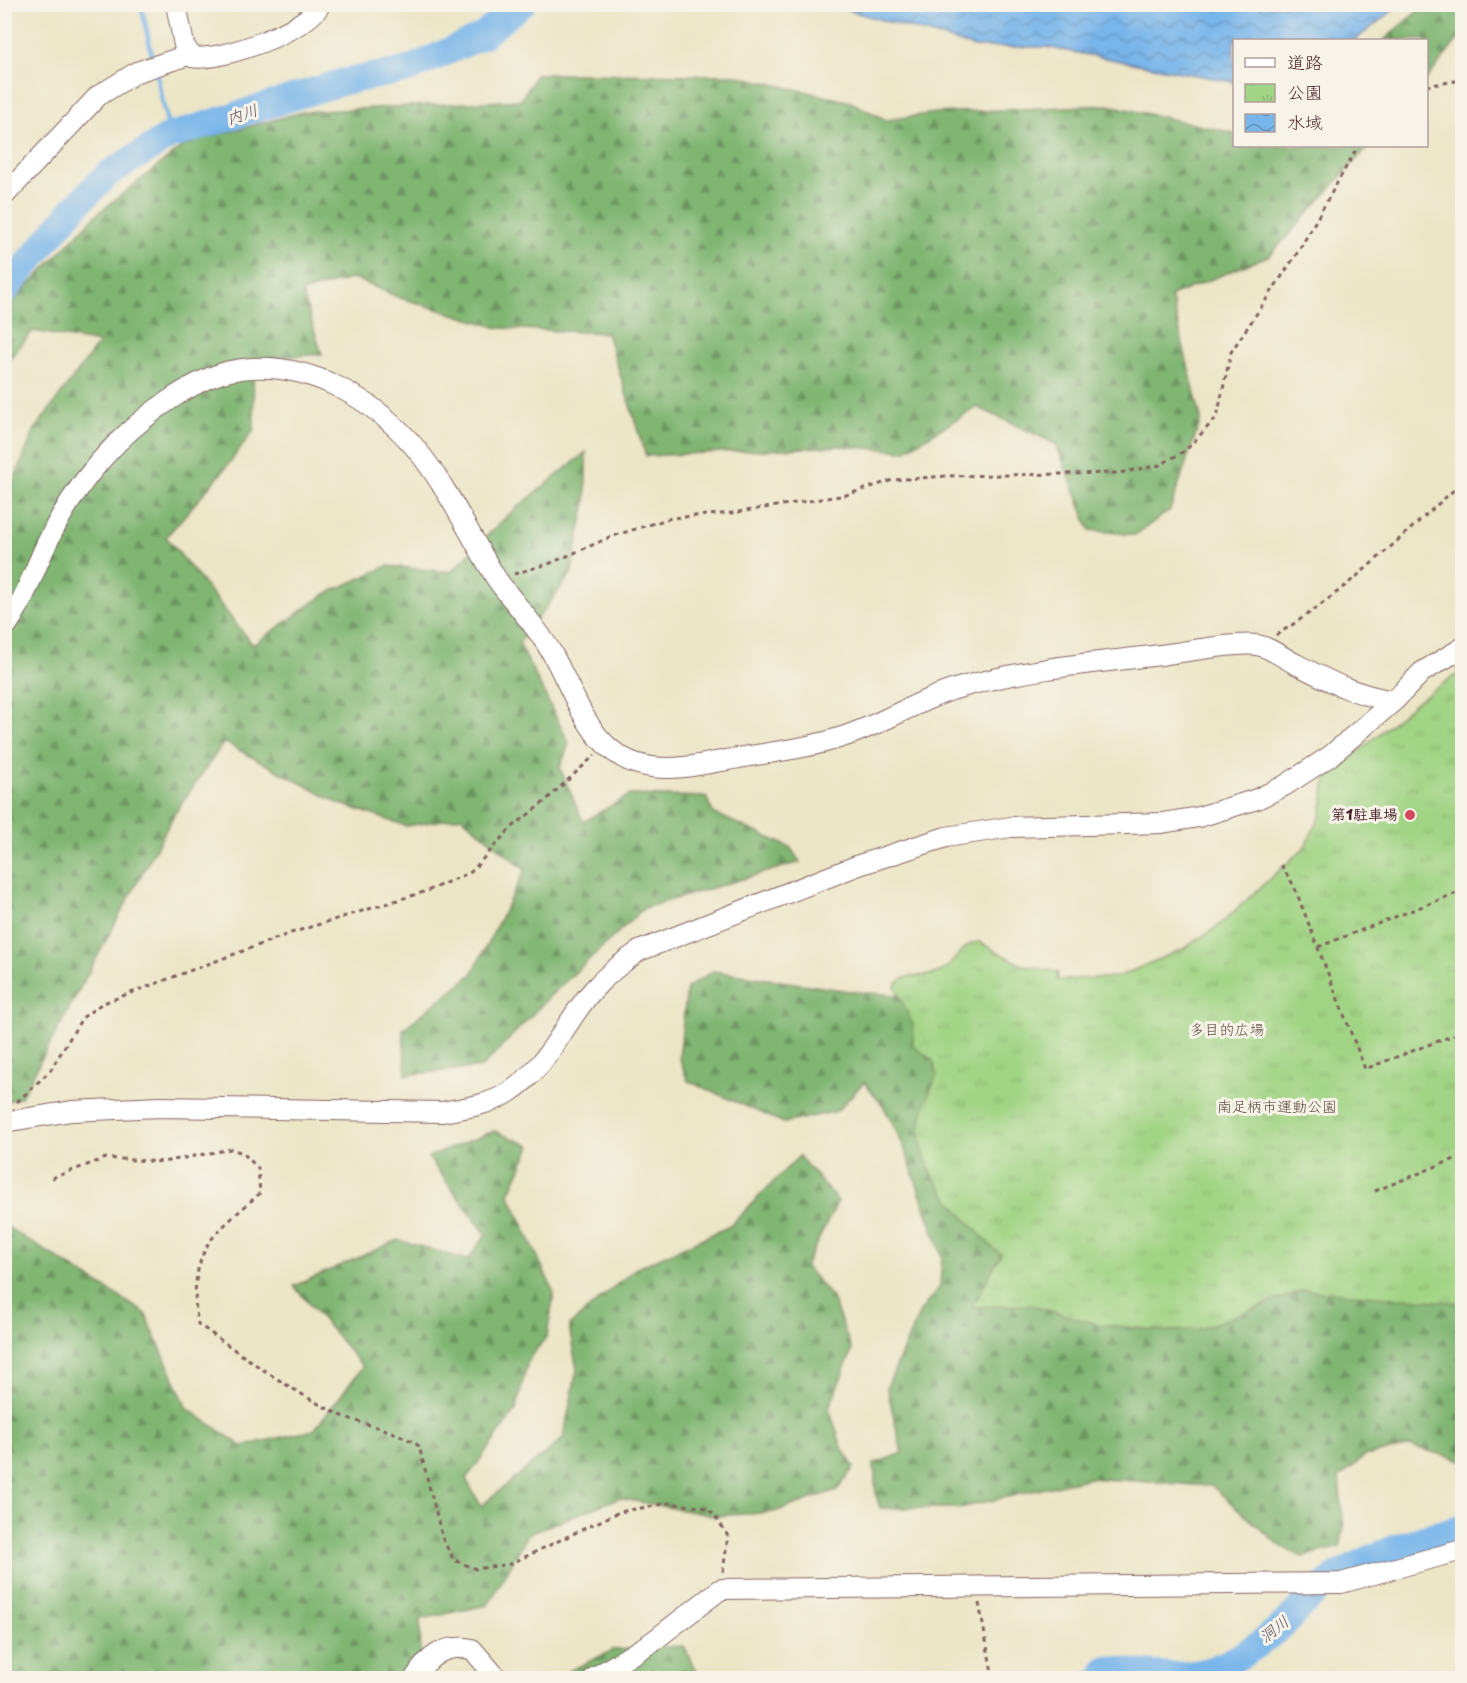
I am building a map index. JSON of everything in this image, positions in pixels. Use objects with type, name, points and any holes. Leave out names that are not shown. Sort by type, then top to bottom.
[{"type":"street","points":[[4,196],[98,96],[137,72],[182,56],[200,59],[220,56],[269,39],[305,21],[320,4]]},
{"type":"street","points":[[174,5],[182,56]]},
{"type":"street","points":[[4,629],[22,603],[47,542],[68,505],[97,465],[138,425],[190,387],[233,370],[294,370],[323,380],[354,396],[390,422],[415,447],[436,474],[498,580],[551,651],[589,725],[605,746],[631,763],[657,767],[682,767],[844,737],[951,690],[1006,676],[1068,666],[1258,645],[1361,696],[1394,701]]},
{"type":"street","points":[[4,1122],[72,1111],[160,1107],[442,1112],[480,1105],[507,1094],[532,1076],[555,1047],[592,991],[613,969],[639,951],[859,865],[946,837],[1011,827],[1162,823],[1230,809],[1284,786],[1310,771],[1394,701],[1422,672],[1462,648]]},
{"type":"street","points":[[594,1678],[652,1642],[721,1589],[1341,1583],[1462,1550]]},
{"type":"street","points":[[415,1678],[424,1664],[439,1651],[456,1646],[472,1649],[497,1678]]},
{"type":"path","points":[[1428,86],[1462,80]]},
{"type":"path","points":[[498,580],[551,563],[613,536],[671,518],[732,513],[846,495],[893,480],[947,476],[1119,473],[1160,465],[1186,450],[1216,417],[1231,352],[1298,252],[1357,147]]},
{"type":"path","points":[[1258,645],[1299,621],[1462,483]]},
{"type":"path","points":[[15,1104],[50,1071],[82,1018],[101,1004],[291,933],[427,891],[471,872],[510,829],[544,802],[605,746]]},
{"type":"path","points":[[1281,865],[1292,880],[1365,1069],[1462,1032]]},
{"type":"path","points":[[1318,947],[1462,891]]},
{"type":"path","points":[[52,1178],[106,1158],[163,1162],[231,1149],[243,1153],[258,1168],[260,1193],[207,1245],[197,1275],[194,1305],[198,1324],[291,1389],[336,1413],[401,1433],[419,1446],[442,1540],[454,1560],[476,1569],[510,1564],[620,1512],[669,1503],[707,1508],[728,1536],[721,1589]]},
{"type":"path","points":[[1376,1191],[1462,1156]]},
{"type":"path","points":[[976,1586],[993,1678]]},
{"type":"green space","points":[[1426,4],[1462,5],[1462,34],[1428,78],[1428,39],[1385,39]]},
{"type":"green space","points":[[536,74],[734,75],[851,102],[886,120],[936,113],[1108,105],[1233,133],[1233,147],[1368,147],[1270,255],[1171,296],[1201,419],[1170,510],[1135,535],[1090,530],[1056,444],[977,407],[904,451],[841,446],[646,456],[607,333],[499,328],[398,297],[354,278],[302,292],[322,354],[253,359],[254,430],[224,470],[166,537],[253,645],[324,595],[387,566],[451,572],[508,515],[586,452],[586,502],[571,574],[519,643],[569,743],[560,768],[583,822],[630,795],[706,797],[713,813],[790,847],[800,862],[644,908],[550,996],[482,1067],[406,1075],[403,1029],[472,974],[525,870],[462,817],[406,826],[338,803],[224,742],[175,813],[21,1097],[5,1102],[5,502],[35,429],[99,343],[33,331],[5,364],[5,310],[96,215],[187,143],[303,112],[521,100]]},
{"type":"green space","name":"南足柄市運動公園","points":[[1462,659],[1462,1303],[1304,1290],[1197,1330],[1165,1331],[1096,1324],[1031,1305],[972,1307],[1001,1254],[955,1207],[933,1176],[926,1159],[921,1141],[921,1123],[925,1104],[937,1075],[933,1061],[913,1045],[913,1025],[895,986],[910,976],[936,974],[942,971],[967,946],[979,942],[1022,965],[1058,972],[1057,980],[1118,977],[1185,948],[1217,927],[1304,848],[1321,815],[1326,780],[1416,702],[1459,673],[1457,666]]},
{"type":"green space","points":[[713,971],[856,992],[940,998],[1462,1208],[1462,1460],[1410,1446],[1365,1456],[1339,1478],[1344,1528],[1340,1547],[1302,1557],[1279,1545],[1212,1486],[1089,1478],[959,1508],[880,1508],[876,1495],[874,1464],[902,1453],[887,1387],[920,1312],[940,1286],[942,1256],[904,1147],[884,1107],[864,1082],[837,1111],[784,1123],[688,1081],[679,1057],[687,988]]},
{"type":"green space","points":[[494,1131],[531,1146],[509,1194],[554,1293],[547,1336],[528,1360],[516,1410],[466,1479],[481,1506],[563,1439],[577,1370],[569,1326],[635,1269],[730,1226],[799,1156],[838,1201],[805,1266],[832,1298],[852,1350],[829,1408],[842,1448],[854,1467],[837,1490],[774,1512],[715,1516],[619,1498],[529,1533],[488,1605],[420,1619],[421,1678],[5,1678],[4,1225],[145,1313],[187,1408],[242,1446],[314,1430],[363,1367],[294,1286],[398,1240],[468,1260],[486,1234],[428,1157]]},
{"type":"green space","points":[[684,1646],[699,1678],[555,1678],[613,1650]]},
{"type":"water","points":[[830,5],[1400,5],[1356,39],[1233,39],[1233,82],[1046,47],[975,47]]},
{"type":"waterway","points":[[141,4],[153,61]]},
{"type":"waterway","name":"内川","points":[[4,292],[74,208],[108,174],[170,136],[342,82],[407,70],[482,36],[522,4]]},
{"type":"waterway","points":[[156,72],[170,136]]},
{"type":"waterway","name":"洞川","points":[[1106,1669],[1182,1675],[1217,1668],[1248,1652],[1267,1638],[1321,1587],[1342,1573],[1392,1549],[1462,1527]]},
{"type":"waterway","name":"洞川","points":[[1071,1678],[1106,1669]]},
{"type":"place","name":"第1駐車場","points":[[1410,815]]},
{"type":"park label","name":"多目的広場","points":[[1227,1030]]}]
